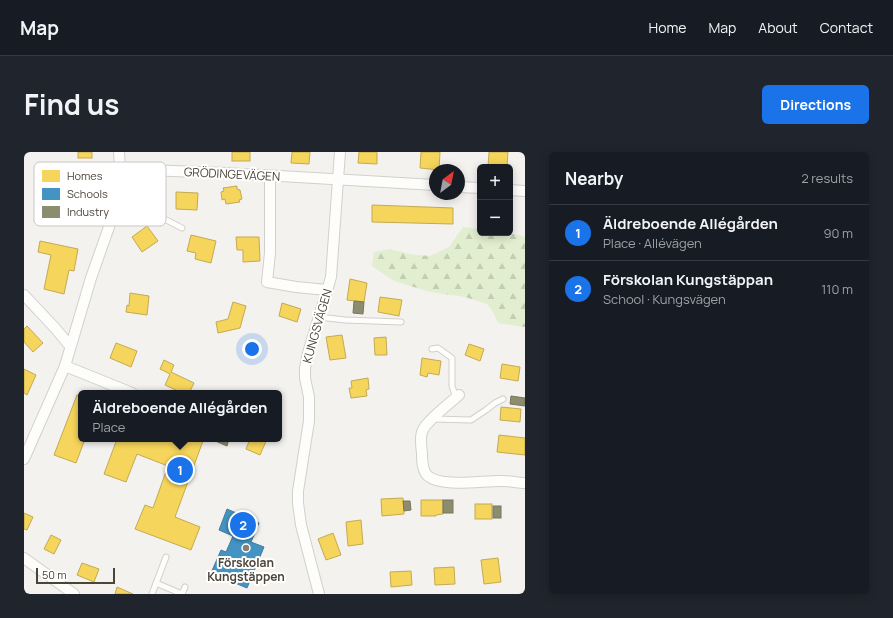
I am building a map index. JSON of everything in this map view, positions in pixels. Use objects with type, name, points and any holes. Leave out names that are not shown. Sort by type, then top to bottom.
[{"type":"street","points":[[119,152],[120,162]]},
{"type":"street","name":"KUNGSVÄGEN","points":[[318,594],[301,525],[298,491],[309,421],[309,397],[305,378],[305,368],[308,353],[331,277],[340,152]]},
{"type":"street","name":"GRÖDINGEVÄGEN","points":[[166,171],[429,185]]},
{"type":"street","points":[[270,176],[270,253],[267,282],[327,290]]},
{"type":"street","points":[[465,187],[477,188]]},
{"type":"street","points":[[513,190],[525,191]]},
{"type":"street","points":[[24,459],[65,366],[91,278],[109,226]]},
{"type":"street","points":[[24,295],[70,346]]},
{"type":"street","points":[[65,366],[125,390]]},
{"type":"street","points":[[458,396],[432,419],[424,427],[422,432],[422,459],[427,475],[444,483],[504,481],[525,484]]},
{"type":"street","points":[[24,558],[74,594]]},
{"type":"lane","points":[[166,220],[182,228]]},
{"type":"lane","points":[[319,317],[345,320],[401,322]]},
{"type":"lane","points":[[432,349],[438,348],[452,358],[452,386],[458,396]]},
{"type":"lane","points":[[432,419],[471,420],[503,399]]},
{"type":"lane","points":[[152,594],[166,557]]},
{"type":"lane","points":[[156,583],[182,594],[185,587]]},
{"type":"green space","points":[[463,227],[477,229],[477,236],[513,236],[513,234],[525,237],[525,327],[498,323],[487,304],[465,297],[430,292],[394,281],[372,266],[374,252],[390,249],[409,254],[430,256],[449,247]]},
{"type":"building: Homes","points":[[78,152],[92,152],[92,158],[78,158]]},
{"type":"building: Homes","points":[[232,152],[250,152],[250,161],[232,161]]},
{"type":"building: Homes","points":[[292,152],[310,152],[309,164],[291,163]]},
{"type":"building: Homes","points":[[359,152],[377,152],[377,164],[358,163]]},
{"type":"building: Homes","points":[[421,152],[440,152],[439,164],[429,164],[429,169],[420,168]]},
{"type":"building: Homes","points":[[489,152],[508,152],[507,164],[488,164]]},
{"type":"building: Homes","points":[[237,186],[237,189],[240,190],[242,199],[239,200],[240,202],[226,204],[225,199],[222,200],[221,192],[224,191],[223,188]]},
{"type":"building: Homes","points":[[176,192],[198,193],[197,210],[176,209]]},
{"type":"building: Homes","points":[[372,205],[453,208],[453,224],[372,222]]},
{"type":"building: Homes","points":[[147,226],[158,241],[142,252],[132,237]]},
{"type":"building: Homes","points":[[191,235],[216,241],[211,263],[195,259],[196,253],[187,251]]},
{"type":"building: Homes","points":[[236,237],[259,237],[260,261],[243,262],[243,250],[237,250]]},
{"type":"building: Homes","points":[[40,241],[78,249],[74,271],[69,270],[64,294],[44,289],[51,255],[38,252]]},
{"type":"building: Homes","points":[[350,279],[367,283],[364,302],[347,300]]},
{"type":"building: Homes","points":[[130,293],[149,296],[147,315],[126,312],[127,305],[129,306]]},
{"type":"building: Homes","points":[[380,297],[402,300],[399,316],[378,312]]},
{"type":"building: Homes","points":[[233,302],[246,306],[240,328],[218,333],[216,322],[228,319]]},
{"type":"building: Homes","points":[[282,303],[301,309],[297,322],[279,316]]},
{"type":"building: Homes","points":[[27,326],[43,343],[33,352],[24,342],[24,329]]},
{"type":"building: Homes","points":[[342,335],[346,358],[330,360],[326,337]]},
{"type":"building: Homes","points":[[386,337],[387,355],[375,355],[374,338]]},
{"type":"building: Homes","points":[[116,343],[137,351],[131,367],[110,358]]},
{"type":"building: Homes","points":[[469,344],[484,349],[480,361],[465,355]]},
{"type":"building: Homes","points":[[422,358],[441,361],[439,375],[428,373],[427,377],[420,375]]},
{"type":"building: Homes","points":[[164,360],[174,365],[171,372],[194,383],[190,390],[176,390],[165,385],[170,374],[160,369]]},
{"type":"building: Homes","points":[[502,364],[520,367],[518,381],[500,378]]},
{"type":"building: Homes","points":[[24,369],[36,375],[27,395],[24,393]]},
{"type":"building: Homes","points":[[368,378],[369,389],[366,390],[367,396],[351,398],[349,388],[352,388],[351,381]]},
{"type":"building: Homes","points":[[78,395],[78,442],[84,442],[76,463],[54,455]]},
{"type":"building: Homes","points":[[501,407],[521,409],[520,422],[500,420]]},
{"type":"building: Homes","points":[[499,435],[525,438],[525,455],[497,452]]},
{"type":"building: Homes","points":[[116,442],[203,442],[175,517],[200,527],[191,550],[135,529],[145,505],[153,508],[168,466],[137,454],[126,482],[104,474]]},
{"type":"building: Homes","points":[[249,442],[266,442],[260,455],[246,449]]},
{"type":"building: Homes","points":[[403,498],[404,514],[382,516],[381,499]]},
{"type":"building: Homes","points":[[421,500],[443,500],[443,514],[436,516],[421,516]]},
{"type":"building: Homes","points":[[475,504],[492,504],[492,519],[475,519]]},
{"type":"building: Homes","points":[[24,513],[33,517],[27,530],[24,529]]},
{"type":"building: Homes","points":[[361,520],[363,544],[348,546],[346,522]]},
{"type":"building: Homes","points":[[333,533],[341,555],[326,560],[318,539]]},
{"type":"building: Homes","points":[[51,535],[61,540],[54,554],[44,549]]},
{"type":"building: Homes","points":[[498,558],[501,582],[484,584],[481,560]]},
{"type":"building: Homes","points":[[82,563],[99,569],[94,582],[77,575]]},
{"type":"building: Homes","points":[[454,567],[455,584],[435,585],[434,568]]},
{"type":"building: Homes","points":[[411,571],[412,585],[391,587],[390,572]]},
{"type":"building: Homes","points":[[117,587],[133,594],[115,594]]},
{"type":"building: Schools","name":"Förskolan Kungstäppen","points":[[227,509],[259,523],[251,542],[264,547],[247,588],[211,573],[221,550],[226,552],[233,536],[219,530]]},
{"type":"building: Industry","points":[[354,301],[364,302],[363,314],[353,313]]},
{"type":"building: Industry","points":[[511,396],[525,398],[525,406],[510,404]]},
{"type":"building: Industry","points":[[218,442],[228,442],[227,446]]},
{"type":"building: Industry","points":[[443,500],[453,500],[453,513],[443,513]]},
{"type":"building: Industry","points":[[403,501],[410,501],[411,510],[404,511]]},
{"type":"building: Industry","points":[[493,506],[501,506],[501,518],[493,518]]},
{"type":"place","name":"Äldreboende Allégården","points":[[180,470]]},
{"type":"place","name":"Förskolan Kungstäppan","points":[[243,525]]},
{"type":"place","name":"Förskolan Kungstäppen","points":[[246,548]]}]
